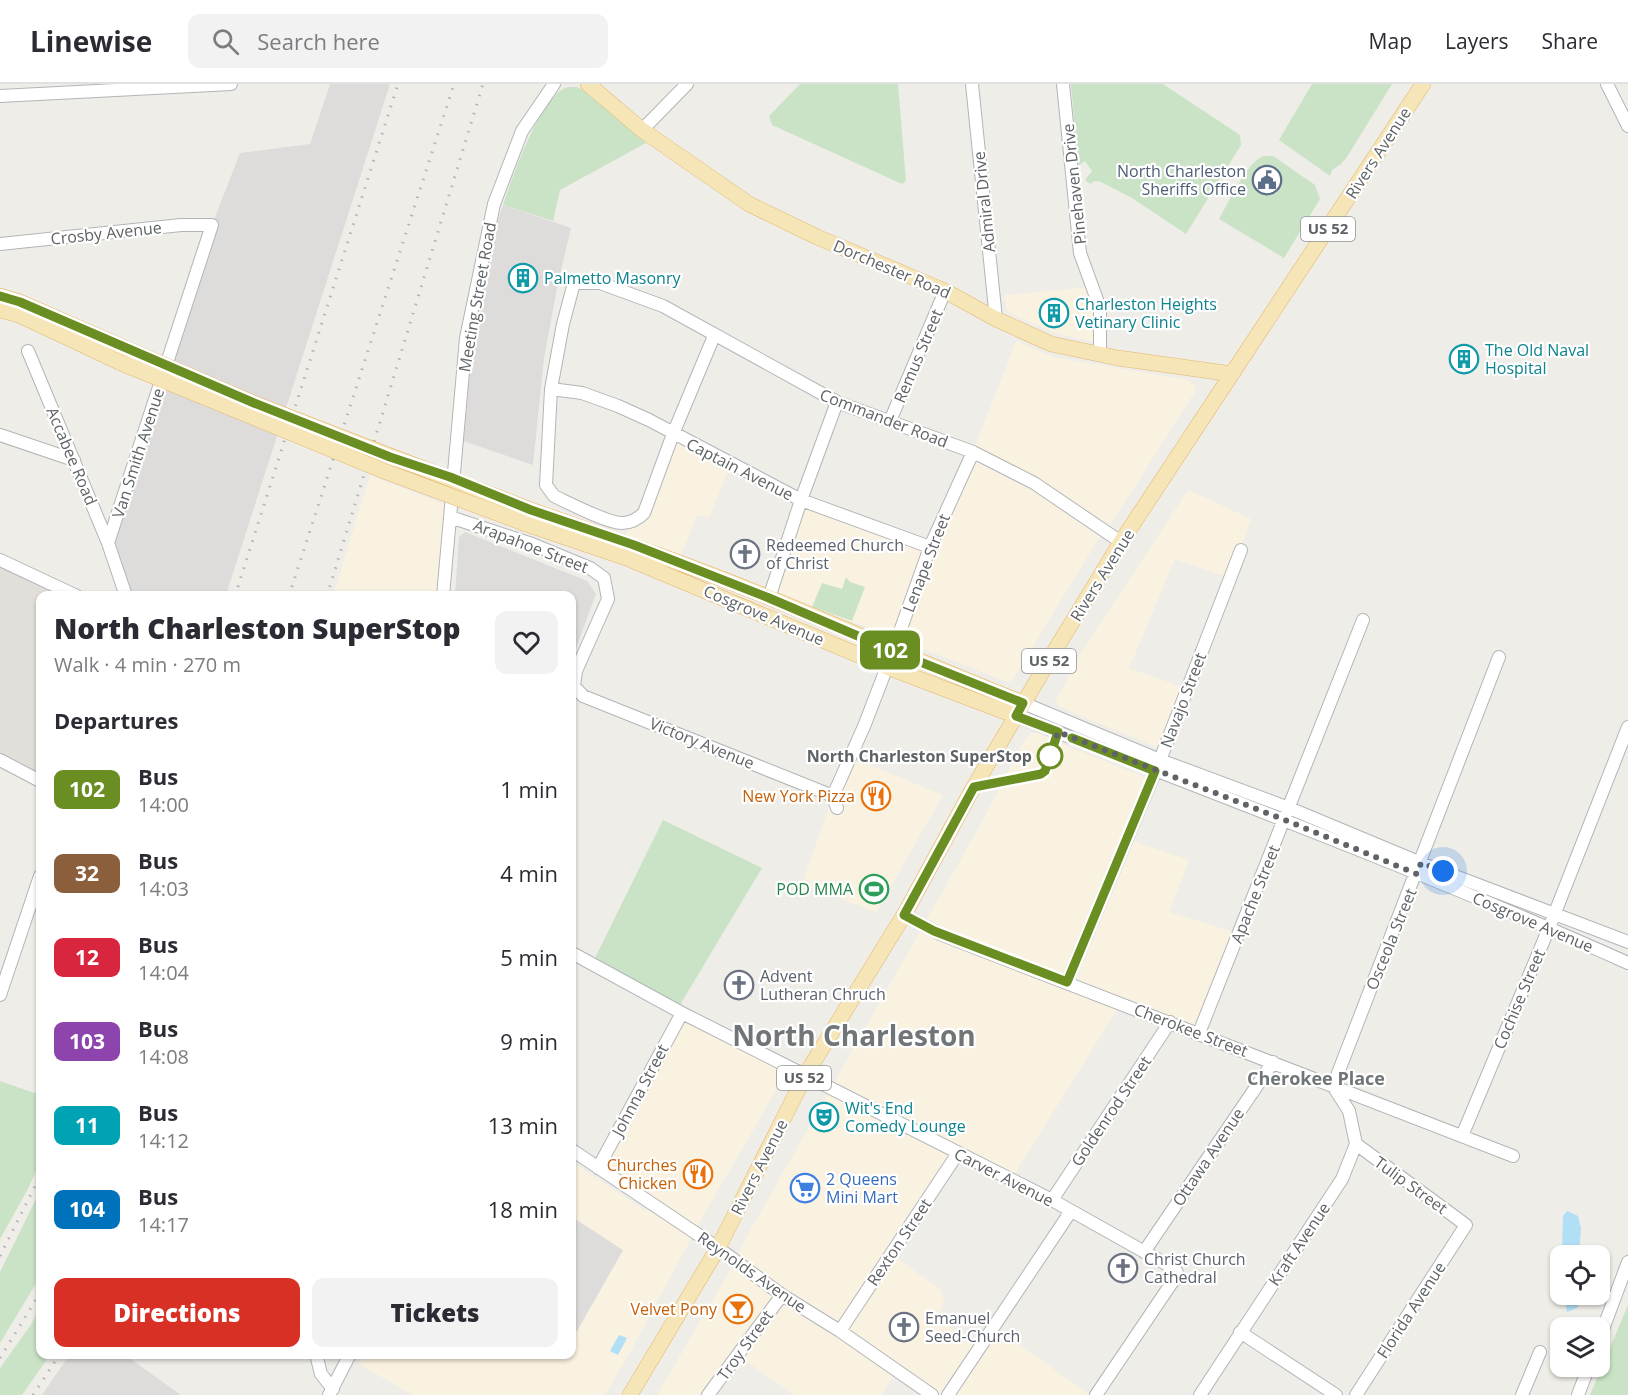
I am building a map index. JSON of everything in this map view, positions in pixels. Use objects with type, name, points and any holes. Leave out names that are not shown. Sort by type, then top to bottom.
[{"type":"main road","name":"Dorchester Road","points":[[588,84],[642,129],[749,204],[817,237],[945,291],[996,319],[1051,344],[1100,354],[1232,374]]},
{"type":"main road","name":"Rivers Avenue","points":[[630,1395],[718,1248],[806,1074],[904,915],[972,790],[1019,710],[1121,542],[1423,84]]},
{"type":"main road","name":"Cosgrove Avenue","points":[[0,296],[20,302],[123,356]]},
{"type":"main road","name":"Cosgrove Avenue","points":[[0,310],[19,315],[123,356],[384,471],[528,517],[634,545],[769,598],[893,651],[1019,710]]},
{"type":"main road","name":"Cosgrove Avenue","points":[[528,517],[887,667],[1019,710]]},
{"type":"street","points":[[0,96],[231,84]]},
{"type":"street","name":"Meeting Street Road","points":[[443,591],[466,338],[494,204],[522,131],[554,84]]},
{"type":"street","points":[[642,129],[687,84]]},
{"type":"street","name":"Admiral Drive","points":[[972,84],[996,319]]},
{"type":"street","name":"Pinehaven Drive","points":[[1063,84],[1080,253],[1100,308],[1100,354]]},
{"type":"street","points":[[1607,84],[1628,126]]},
{"type":"street","name":"Crosby Avenue","points":[[0,244],[181,225],[212,225]]},
{"type":"street","name":"Van Smith Avenue","points":[[108,543],[212,225]]},
{"type":"street","name":"Commander Road","points":[[552,389],[574,283],[600,283],[663,306],[837,402],[973,452],[1034,483],[1121,542]]},
{"type":"street","name":"Remus Street","points":[[890,421],[945,291]]},
{"type":"street","points":[[552,389],[546,485],[554,496],[611,520],[621,523],[638,518],[644,513],[673,434],[714,336]]},
{"type":"street","name":"Accabee Road","points":[[28,351],[108,543],[124,591]]},
{"type":"street","name":"Captain Avenue","points":[[552,389],[582,393],[649,420],[801,500],[930,547]]},
{"type":"street","points":[[769,598],[801,500],[837,402]]},
{"type":"street","points":[[0,435],[74,460]]},
{"type":"street","name":"Lenape Street","points":[[835,802],[930,547],[973,452]]},
{"type":"street","name":"Arapahoe Street","points":[[450,517],[542,548],[590,568],[604,579],[608,599],[576,671]]},
{"type":"street","name":"Navajo Street","points":[[1067,982],[1158,766],[1241,550]]},
{"type":"street","points":[[0,560],[66,591]]},
{"type":"street","name":"Apache Street","points":[[1199,1033],[1363,620]]},
{"type":"street","name":"Osceola Street","points":[[1333,1086],[1419,869],[1499,657]]},
{"type":"street","name":"Victory Avenue","points":[[576,688],[584,696],[835,802]]},
{"type":"street","name":"Cosgrove Avenue","points":[[1019,710],[1158,766],[1287,814],[1419,869],[1628,963]]},
{"type":"street","name":"Cochise Street","points":[[1462,1136],[1549,928],[1628,727]]},
{"type":"street","points":[[0,760],[36,779]]},
{"type":"street","name":"Cosgrove Avenue","points":[[1419,869],[1554,913],[1628,942]]},
{"type":"street","points":[[0,995],[36,888]]},
{"type":"street","name":"Cherokee Street","points":[[904,915],[934,931],[1513,1156]]},
{"type":"street","name":"Carver Avenue","points":[[576,959],[1052,1200],[1174,1269],[1177,1273],[1096,1395]]},
{"type":"street","name":"Johnna Street","points":[[598,1168],[682,1013]]},
{"type":"street","name":"Goldenrod Street","points":[[1052,1200],[1170,1022]]},
{"type":"street","name":"Ottawa Avenue","points":[[1144,1252],[1273,1062]]},
{"type":"street","points":[[1333,1086],[1349,1111],[1356,1144]]},
{"type":"street","name":"Tulip Street","points":[[1356,1144],[1466,1225]]},
{"type":"street","name":"Kraft Avenue","points":[[1200,1395],[1342,1179],[1356,1144]]},
{"type":"street","name":"Reynolds Avenue","points":[[576,1153],[932,1395]]},
{"type":"street","name":"Rexton Street","points":[[840,1331],[958,1153]]},
{"type":"street","points":[[948,1395],[1071,1211]]},
{"type":"street","name":"Florida Avenue","points":[[1356,1395],[1466,1225]]},
{"type":"street","points":[[1608,1317],[1628,1262]]},
{"type":"street","name":"Troy Street","points":[[708,1395],[782,1295]]},
{"type":"street","points":[[1240,1332],[1336,1395]]},
{"type":"street","points":[[1522,1395],[1540,1352]]},
{"type":"street","points":[[317,1359],[321,1374],[331,1392]]},
{"type":"street","points":[[331,1392],[348,1359]]},
{"type":"street","points":[[1578,1395],[1585,1377]]},
{"type":"shaded area","points":[[330,84],[390,84],[227,591],[125,591],[108,543],[212,225],[240,153],[310,144]]},
{"type":"shaded area","points":[[503,205],[571,228],[544,358],[533,465],[463,441],[469,365],[484,277]]},
{"type":"shaded area","points":[[1092,287],[1100,343],[1054,333],[1012,314],[1007,310],[1004,295]]},
{"type":"shaded area","points":[[1016,341],[1054,357],[1187,380],[1194,384],[1196,390],[1114,519],[1097,541],[1012,681],[1007,682],[774,593],[801,500],[930,547],[973,452]]},
{"type":"shaded area","points":[[673,434],[731,464],[709,518],[697,515],[680,558],[625,537],[630,521],[638,518]]},
{"type":"shaded area","points":[[370,475],[450,507],[443,591],[335,591]]},
{"type":"shaded area","points":[[1188,490],[1251,519],[1230,578],[1175,559],[1129,668],[1187,689],[1164,750],[1060,707],[1056,701],[1081,653]]},
{"type":"shaded area","points":[[465,532],[587,581],[596,594],[576,648],[576,591],[455,591],[459,537]]},
{"type":"shaded area","points":[[0,560],[68,591],[36,591],[36,778],[0,760]]},
{"type":"shaded area","points":[[1031,733],[1039,733],[1152,780],[1127,839],[1189,860],[1169,912],[1237,933],[1199,1033],[1121,1003],[1011,1180],[962,1155],[891,1254],[940,1289],[944,1302],[936,1318],[980,1347],[994,1327],[1090,1395],[932,1395],[897,1370],[881,1395],[795,1395],[737,1355],[708,1395],[657,1395],[728,1274],[745,1240],[982,822],[1023,742]]},
{"type":"shaded area","points":[[850,757],[943,795],[876,912],[802,884],[833,796]]},
{"type":"shaded area","points":[[682,1013],[790,1066],[604,1395],[413,1395],[359,1364],[361,1359],[576,1359],[576,1333],[623,1251],[576,1220],[576,1165],[646,1211],[650,1204],[598,1168]]},
{"type":"shaded area","points":[[576,1220],[623,1250],[576,1330]]},
{"type":"shaded area","points":[[67,1359],[131,1359],[181,1395],[42,1395]]},
{"type":"green space","points":[[800,84],[898,84],[906,181],[902,184],[772,125],[769,116]]},
{"type":"green space","points":[[1071,84],[1163,84],[1240,135],[1241,145],[1186,234],[1132,198],[1101,182],[1095,181],[1090,184],[1085,180],[1092,171],[1085,161],[1078,166]]},
{"type":"green space","points":[[1312,84],[1392,84],[1347,157],[1332,170],[1330,176],[1279,140]]},
{"type":"green space","points":[[568,87],[577,87],[585,91],[646,143],[560,190],[553,221],[503,205],[520,158],[538,120],[558,93]]},
{"type":"green space","points":[[1263,156],[1273,156],[1315,185],[1320,199],[1284,258],[1219,219],[1250,166]]},
{"type":"green space","points":[[846,577],[850,582],[865,587],[852,621],[812,607],[822,583],[842,589]]},
{"type":"green space","points":[[663,820],[762,868],[677,1010],[592,964]]},
{"type":"green space","points":[[0,1081],[36,1094],[36,1171],[0,1239]]},
{"type":"green space","points":[[36,1199],[36,1284],[0,1343],[0,1272]]},
{"type":"green space","points":[[1628,1305],[1628,1395],[1590,1395],[1598,1377],[1610,1377],[1610,1348]]},
{"type":"green space","points":[[36,1315],[36,1359],[47,1359],[22,1395],[0,1395],[0,1368]]},
{"type":"water","points":[[1567,1211],[1578,1216],[1581,1228],[1580,1245],[1562,1245],[1563,1216]]},
{"type":"water","points":[[1566,1305],[1578,1305],[1577,1308],[1567,1312]]},
{"type":"water","points":[[619,1335],[627,1338],[618,1355],[610,1351]]},
{"type":"railway","points":[[237,591],[398,84]]},
{"type":"railway","points":[[291,591],[454,84]]},
{"type":"railway","points":[[329,591],[483,84]]},
{"type":"railway","points":[[0,1256],[36,1184]]},
{"type":"railway","points":[[0,1358],[36,1300]]},
{"type":"railway","points":[[33,1395],[57,1359]]},
{"type":"bus line","name":"102","points":[[0,296],[20,302],[254,403],[531,510],[634,545],[1023,703],[1016,716],[1058,732],[1045,771],[1036,776],[974,787],[904,915],[934,931],[1067,982],[1155,771],[1072,738]]},
{"type":"place","name":"North Charleston Sheriffs Office","points":[[1267,180]]},
{"type":"place","name":"Palmetto Masonry","points":[[523,278]]},
{"type":"place","name":"Charleston Heights Vetinary Clinic","points":[[1054,313]]},
{"type":"place","name":"The Old Naval Hospital","points":[[1464,359]]},
{"type":"place","name":"Redeemed Church of Christ","points":[[745,554]]},
{"type":"place","name":"North Charleston SuperStop","points":[[1050,756]]},
{"type":"place","name":"New York Pizza","points":[[876,796]]},
{"type":"place","name":"POD MMA","points":[[874,889]]},
{"type":"place","name":"Advent Lutheran Chruch","points":[[739,985]]},
{"type":"place","name":"Wit's End Comedy Lounge","points":[[824,1117]]},
{"type":"place","name":"Churches Chicken","points":[[698,1174]]},
{"type":"place","name":"2 Queens Mini Mart","points":[[805,1188]]},
{"type":"place","name":"Christ Church Cathedral","points":[[1123,1268]]},
{"type":"place","name":"Velvet Pony","points":[[738,1309]]},
{"type":"place","name":"Emanuel Seed-Church","points":[[904,1327]]},
{"type":"district","name":"North Charleston","points":[[854,1036]]},
{"type":"district","name":"Cherokee Place","points":[[1316,1079]]},
{"type":"route","points":[[1050,756],[1058,732],[1417,874],[1421,863],[1443,871]]}]
